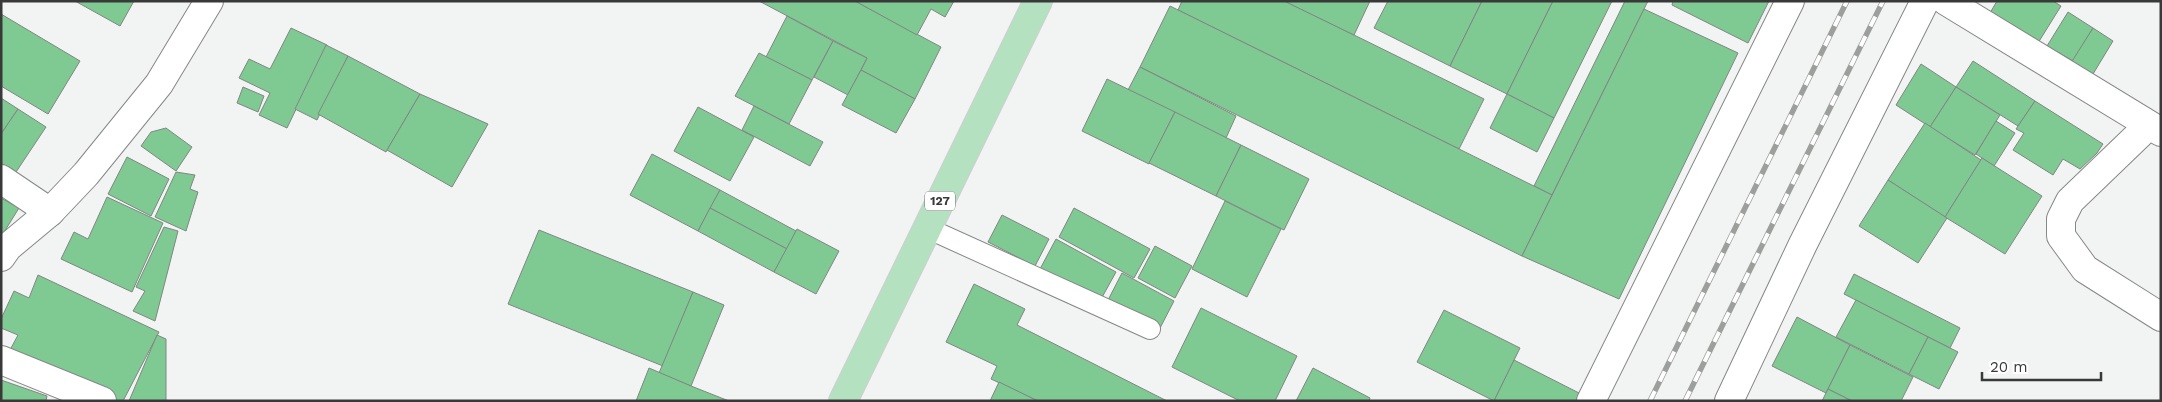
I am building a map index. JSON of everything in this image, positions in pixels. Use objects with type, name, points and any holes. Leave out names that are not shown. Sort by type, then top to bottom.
[{"type":"main road","name":"127","points":[[843,401],[1038,1]]},
{"type":"street","points":[[1,256],[8,247],[50,212],[86,174],[159,84],[209,1]]},
{"type":"street","points":[[1591,401],[1790,1]]},
{"type":"street","points":[[1729,401],[1803,244],[1926,1]]},
{"type":"street","points":[[1946,1],[2155,129],[2070,201],[2061,220],[2060,236],[2086,269],[2161,317]]},
{"type":"street","points":[[1,179],[50,212]]},
{"type":"street","points":[[1,360],[102,401]]},
{"type":"lane","points":[[927,228],[1150,329]]},
{"type":"building","points":[[75,1],[134,1],[120,26]]},
{"type":"building","points":[[759,1],[855,1],[941,47],[915,99],[861,70],[867,58]]},
{"type":"building","points":[[855,1],[954,1],[945,17],[931,9],[917,35]]},
{"type":"building","points":[[1182,1],[1285,1],[1484,99],[1459,149],[1178,10]]},
{"type":"building","points":[[1284,1],[1370,1],[1354,35]]},
{"type":"building","points":[[1388,1],[1482,1],[1450,66],[1374,28]]},
{"type":"building","points":[[1482,1],[1553,1],[1507,94],[1450,66]]},
{"type":"building","points":[[1553,1],[1612,1],[1554,118],[1507,94]]},
{"type":"building","points":[[1625,1],[1648,1],[1552,195],[1534,186]]},
{"type":"building","points":[[1673,1],[1769,1],[1748,43],[1672,5]]},
{"type":"building","points":[[1997,1],[2053,1],[2061,6],[2038,43],[1990,13]]},
{"type":"building","points":[[1170,6],[1552,195],[1522,256],[1140,67]]},
{"type":"building","points":[[1644,9],[1738,53],[1619,299],[1522,256]]},
{"type":"building","points":[[2068,12],[2093,28],[2073,61],[2047,46]]},
{"type":"building","points":[[1,14],[80,61],[48,114],[1,86]]},
{"type":"building","points":[[787,16],[833,41],[812,80],[766,57]]},
{"type":"building","points":[[291,28],[327,45],[287,128],[259,115],[270,93],[239,78],[249,59],[270,69]]},
{"type":"building","points":[[2093,28],[2113,41],[2090,79],[2069,66]]},
{"type":"building","points":[[833,41],[867,58],[848,95],[814,77]]},
{"type":"building","points":[[326,45],[348,56],[317,120],[295,109]]},
{"type":"building","points":[[759,53],[812,80],[789,124],[735,96]]},
{"type":"building","points":[[348,56],[420,94],[386,152],[318,114]]},
{"type":"building","points":[[1973,61],[2035,101],[2018,126],[1956,87]]},
{"type":"building","points":[[1921,64],[1956,87],[1930,127],[1896,105]]},
{"type":"building","points":[[1140,67],[1236,116],[1226,138],[1128,90]]},
{"type":"building","points":[[861,70],[915,99],[896,133],[842,105]]},
{"type":"building","points":[[1107,79],[1175,112],[1149,164],[1082,131]]},
{"type":"building","points":[[243,87],[264,96],[258,112],[237,103]]},
{"type":"building","points":[[1956,87],[2000,115],[1975,155],[1930,127]]},
{"type":"building","points":[[420,94],[488,124],[452,187],[387,150]]},
{"type":"building","points":[[1507,94],[1554,118],[1537,152],[1490,128]]},
{"type":"building","points":[[1,98],[18,109],[1,134]]},
{"type":"building","points":[[2035,101],[2103,144],[2097,153],[2080,169],[2063,159],[2053,175],[2013,150],[2024,133],[2016,129]]},
{"type":"building","points":[[754,106],[823,142],[810,166],[742,130]]},
{"type":"building","points":[[698,107],[754,137],[730,181],[674,151]]},
{"type":"building","points":[[18,109],[46,127],[16,172],[1,163],[1,134]]},
{"type":"building","points":[[1175,112],[1241,145],[1216,196],[1149,163]]},
{"type":"building","points":[[1996,121],[2015,133],[1994,166],[1976,154]]},
{"type":"building","points":[[1925,123],[1981,160],[1945,217],[1888,180]]},
{"type":"building","points":[[166,128],[192,147],[176,171],[141,146],[151,132]]},
{"type":"building","points":[[1241,145],[1309,179],[1284,230],[1216,196]]},
{"type":"building","points":[[652,154],[720,190],[698,231],[630,195]]},
{"type":"building","points":[[127,157],[169,179],[151,216],[108,194]]},
{"type":"building","points":[[1982,158],[2042,196],[2005,254],[1945,217]]},
{"type":"building","points":[[176,172],[195,175],[190,189],[198,192],[186,231],[155,217]]},
{"type":"building","points":[[1888,180],[1947,218],[1918,263],[1859,226]]},
{"type":"building","points":[[720,190],[796,231],[787,249],[710,208]]},
{"type":"building","points":[[107,197],[163,223],[132,292],[61,259],[74,232],[88,239]]},
{"type":"building","points":[[1,198],[19,208],[1,237]]},
{"type":"building","points":[[1225,201],[1281,229],[1247,297],[1192,269]]},
{"type":"building","points":[[710,208],[787,249],[774,272],[698,231]]},
{"type":"building","points":[[1074,208],[1150,249],[1134,278],[1059,237]]},
{"type":"building","points":[[1002,215],[1049,239],[1035,266],[988,242]]},
{"type":"building","points":[[164,227],[178,231],[155,321],[133,311],[145,291],[136,287]]},
{"type":"building","points":[[797,229],[839,251],[816,294],[774,272]]},
{"type":"building","points":[[539,230],[693,292],[663,366],[508,304]]},
{"type":"building","points":[[1056,239],[1116,272],[1100,301],[1040,269]]},
{"type":"building","points":[[1155,246],[1192,266],[1175,298],[1138,278]]},
{"type":"building","points":[[1122,273],[1174,301],[1159,330],[1107,302]]},
{"type":"building","points":[[1854,274],[1960,328],[1950,348],[1844,294]]},
{"type":"building","points":[[38,275],[159,332],[123,401],[118,401],[10,350],[18,335],[1,328],[1,319],[14,291],[29,298]]},
{"type":"building","points":[[974,284],[1025,309],[1017,325],[1167,401],[1038,401],[991,379],[997,366],[946,342]]},
{"type":"building","points":[[693,292],[724,305],[691,386],[659,373]]},
{"type":"building","points":[[1856,300],[1928,337],[1909,374],[1836,337]]},
{"type":"building","points":[[1201,308],[1297,356],[1275,401],[1240,401],[1172,367]]},
{"type":"building","points":[[1444,310],[1520,348],[1494,401],[1417,362]]},
{"type":"building","points":[[1797,317],[1850,345],[1826,393],[1772,366]]},
{"type":"building","points":[[157,335],[166,339],[166,401],[129,401]]},
{"type":"building","points":[[1928,337],[1958,352],[1939,389],[1909,374]]},
{"type":"building","points":[[1850,345],[1913,377],[1901,401],[1852,401],[1828,389]]},
{"type":"building","points":[[1514,360],[1581,394],[1578,401],[1494,401]]},
{"type":"building","points":[[649,368],[691,386],[729,401],[636,401]]},
{"type":"building","points":[[1313,368],[1370,398],[1369,401],[1296,401]]},
{"type":"building","points":[[1,380],[47,396],[46,401],[1,401]]},
{"type":"building","points":[[999,382],[1038,401],[990,401]]},
{"type":"building","points":[[1828,389],[1852,401],[1822,401]]},
{"type":"railway","points":[[1650,401],[1847,1]]},
{"type":"railway","points":[[1685,401],[1883,1]]}]
